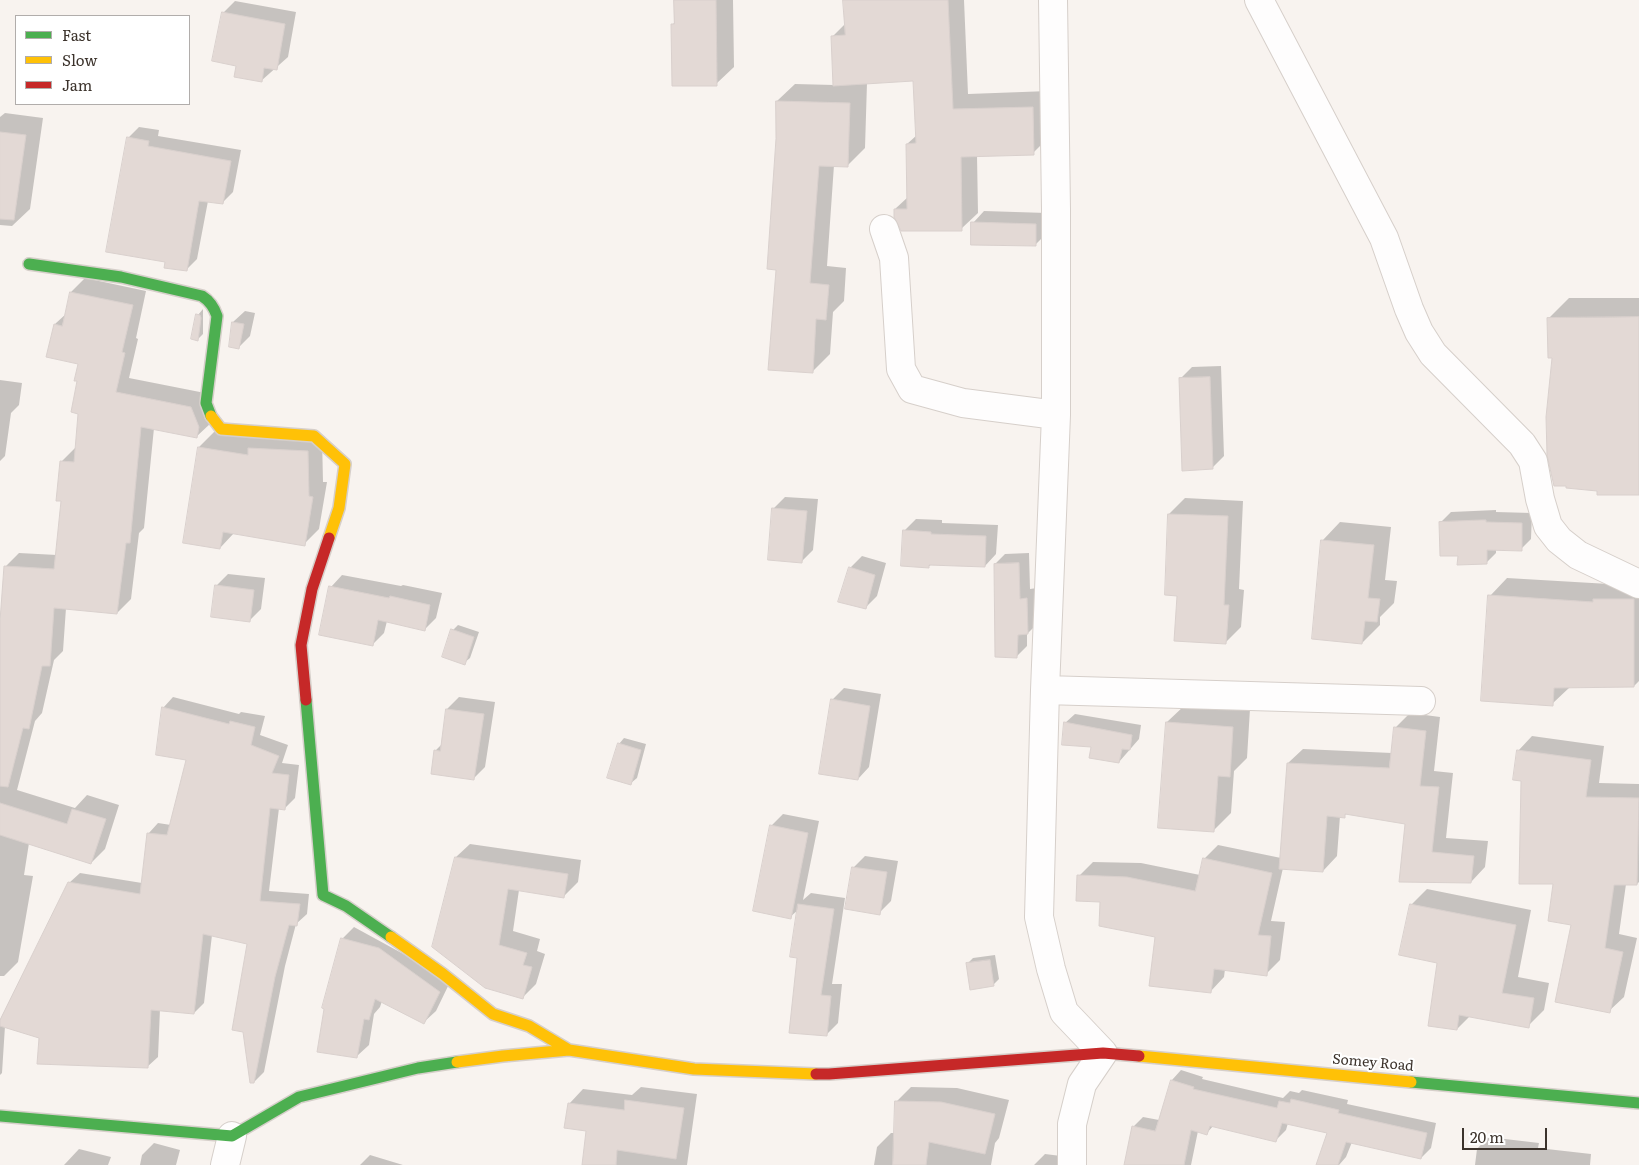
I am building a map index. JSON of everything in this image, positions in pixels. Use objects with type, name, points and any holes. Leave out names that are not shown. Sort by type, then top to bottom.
[{"type":"street","points":[[1053,0],[1056,415],[1045,690],[1039,918],[1051,969],[1064,1012],[1103,1053],[1082,1084],[1072,1124],[1072,1165]]},
{"type":"street","points":[[1259,0],[1384,238],[1409,309],[1419,332],[1433,354],[1522,444],[1533,462],[1540,499],[1548,526],[1559,540],[1578,555],[1639,584]]},
{"type":"street","points":[[884,229],[894,258],[901,369],[912,389],[963,403],[1056,415]]},
{"type":"street","points":[[29,264],[121,277],[202,296],[209,300],[215,308],[217,316],[206,403],[212,419],[221,429],[314,436],[345,464],[339,508],[312,590],[301,645],[323,896],[346,906],[443,974],[493,1014],[529,1026],[569,1050]]},
{"type":"street","points":[[1045,690],[1421,701]]},
{"type":"street","points":[[0,1116],[232,1136],[299,1097],[418,1068],[503,1056],[569,1050]]},
{"type":"street","name":"Somey Road","points":[[569,1050],[694,1069],[829,1074],[1103,1053],[1639,1103]]},
{"type":"street","points":[[224,1165],[232,1136]]},
{"type":"building","points":[[674,0],[716,0],[717,86],[672,86],[671,24],[674,24]]},
{"type":"building","points":[[843,0],[948,0],[953,109],[1033,107],[1034,155],[961,157],[962,231],[901,231],[894,217],[894,209],[907,209],[906,144],[916,143],[913,81],[833,86],[831,36],[845,35]]},
{"type":"building","points":[[222,12],[285,24],[277,70],[264,68],[262,82],[234,77],[236,66],[212,61]]},
{"type":"building","points":[[776,101],[850,103],[848,167],[819,166],[810,283],[829,285],[826,320],[816,319],[813,373],[768,370],[776,270],[767,269],[776,139]]},
{"type":"building","points":[[0,132],[26,135],[14,220],[0,219]]},
{"type":"building","points":[[127,137],[149,141],[148,146],[231,161],[223,204],[199,201],[187,271],[164,268],[165,262],[106,252]]},
{"type":"building","points":[[971,222],[1036,224],[1036,246],[971,245]]},
{"type":"building","points":[[70,292],[133,305],[122,352],[125,353],[116,392],[191,407],[199,427],[197,438],[141,427],[130,543],[126,543],[117,614],[54,608],[50,666],[42,666],[29,729],[23,728],[8,787],[0,786],[0,621],[4,566],[54,569],[61,501],[56,501],[60,461],[74,462],[78,414],[71,412],[77,381],[74,381],[78,364],[46,357],[54,324],[62,326]]},
{"type":"building","points":[[196,314],[200,315],[201,318],[198,341],[191,339]]},
{"type":"building","points":[[1639,317],[1639,495],[1597,495],[1597,491],[1554,486],[1547,455],[1546,417],[1552,358],[1548,358],[1547,318]]},
{"type":"building","points":[[232,322],[244,324],[239,349],[229,347]]},
{"type":"building","points":[[1210,377],[1213,469],[1182,471],[1179,378]]},
{"type":"building","points":[[198,447],[248,455],[248,448],[308,451],[309,496],[313,497],[305,546],[223,532],[220,549],[183,543]]},
{"type":"building","points":[[772,508],[807,511],[802,563],[768,560]]},
{"type":"building","points":[[1168,514],[1228,516],[1224,605],[1229,605],[1226,644],[1174,641],[1177,596],[1165,595]]},
{"type":"building","points":[[1486,520],[1486,522],[1522,523],[1522,551],[1487,550],[1487,564],[1457,565],[1458,556],[1440,556],[1439,522]]},
{"type":"building","points":[[903,530],[931,532],[931,534],[986,536],[985,567],[929,565],[929,568],[901,566]]},
{"type":"building","points":[[1321,540],[1374,545],[1368,598],[1380,599],[1377,622],[1365,621],[1362,644],[1312,639]]},
{"type":"building","points":[[1019,563],[1020,599],[1027,598],[1028,634],[1018,635],[1017,658],[995,657],[994,564]]},
{"type":"building","points":[[849,567],[875,575],[866,609],[838,602]]},
{"type":"building","points":[[215,585],[254,590],[250,622],[211,617]]},
{"type":"building","points":[[329,586],[430,605],[425,631],[378,620],[373,646],[319,635]]},
{"type":"building","points":[[1488,595],[1593,602],[1593,599],[1634,599],[1634,687],[1554,688],[1553,706],[1481,701]]},
{"type":"building","points":[[451,629],[474,637],[465,665],[442,657]]},
{"type":"building","points":[[831,699],[870,706],[858,780],[819,774]]},
{"type":"building","points":[[162,707],[229,724],[230,721],[255,727],[251,745],[279,756],[272,773],[289,775],[285,810],[270,808],[260,901],[300,904],[297,926],[289,925],[275,977],[254,1083],[250,1083],[243,1032],[232,1030],[247,944],[203,934],[194,1014],[151,1010],[148,1068],[37,1064],[39,1038],[0,1026],[0,1020],[68,882],[140,894],[147,833],[167,835],[186,760],[156,755]]},
{"type":"building","points":[[446,709],[484,714],[474,780],[431,774],[434,750],[440,751]]},
{"type":"building","points":[[1064,722],[1132,735],[1130,750],[1122,749],[1119,763],[1089,758],[1091,747],[1062,745]]},
{"type":"building","points":[[1166,722],[1233,727],[1230,777],[1218,776],[1214,832],[1158,828]]},
{"type":"building","points":[[1394,727],[1426,731],[1420,786],[1439,787],[1432,852],[1474,856],[1471,883],[1399,882],[1405,824],[1345,814],[1345,818],[1327,816],[1323,872],[1279,869],[1287,763],[1389,768]]},
{"type":"building","points":[[618,743],[641,750],[631,785],[607,778]]},
{"type":"building","points":[[1517,750],[1591,760],[1586,797],[1639,798],[1637,885],[1614,885],[1605,948],[1623,952],[1610,1013],[1555,1002],[1571,925],[1548,921],[1553,884],[1519,884],[1521,781],[1513,780]]},
{"type":"building","points":[[0,803],[67,824],[72,809],[106,819],[91,864],[0,835]]},
{"type":"building","points":[[770,825],[808,833],[791,919],[753,911]]},
{"type":"building","points":[[455,857],[568,874],[564,898],[508,889],[499,945],[527,953],[523,965],[532,967],[523,999],[485,988],[432,947]]},
{"type":"building","points":[[1203,858],[1272,873],[1258,935],[1271,936],[1267,976],[1214,969],[1211,993],[1149,986],[1155,937],[1099,926],[1100,902],[1076,901],[1077,875],[1127,877],[1195,891]]},
{"type":"building","points":[[852,867],[887,872],[880,915],[845,909]]},
{"type":"building","points":[[798,904],[834,909],[821,995],[831,996],[827,1036],[789,1033],[797,958],[790,957]]},
{"type":"building","points":[[1410,904],[1516,925],[1502,993],[1534,998],[1529,1028],[1459,1015],[1457,1030],[1428,1026],[1437,963],[1399,955]]},
{"type":"building","points":[[341,938],[379,948],[440,992],[424,1024],[375,999],[369,1020],[364,1019],[357,1058],[317,1052],[324,1009],[322,1008]]},
{"type":"building","points":[[990,960],[994,986],[970,990],[966,963]]},
{"type":"building","points":[[1171,1080],[1194,1087],[1193,1089],[1277,1108],[1279,1101],[1290,1103],[1291,1099],[1339,1110],[1338,1113],[1427,1133],[1421,1159],[1346,1142],[1338,1165],[1316,1165],[1327,1133],[1282,1123],[1276,1142],[1210,1126],[1207,1135],[1191,1130],[1184,1165],[1124,1165],[1132,1126],[1155,1131]]},
{"type":"building","points":[[625,1100],[684,1108],[676,1159],[617,1150],[616,1165],[582,1165],[586,1131],[564,1128],[568,1103],[624,1110]]},
{"type":"building","points":[[895,1101],[941,1102],[995,1114],[985,1154],[929,1142],[926,1165],[893,1165]]},
{"type":"traffic: fast","points":[[29,264],[121,277],[202,296],[207,300],[217,316],[206,403],[211,416]]},
{"type":"traffic: fast","points":[[306,700],[323,895],[346,906],[391,937]]},
{"type":"traffic: fast","points":[[0,1116],[232,1136],[299,1097],[418,1068],[457,1062]]},
{"type":"traffic: fast","points":[[1411,1082],[1639,1103]]},
{"type":"traffic: slow","points":[[211,416],[221,429],[314,436],[345,464],[339,508],[329,538]]},
{"type":"traffic: slow","points":[[391,937],[443,974],[493,1014],[529,1026],[569,1050]]},
{"type":"traffic: slow","points":[[457,1062],[569,1050],[694,1069],[816,1074]]},
{"type":"traffic: slow","points":[[1139,1056],[1411,1082]]},
{"type":"traffic: jam","points":[[306,700],[301,645],[312,589],[329,538]]},
{"type":"traffic: jam","points":[[816,1074],[1103,1053],[1139,1056]]}]
